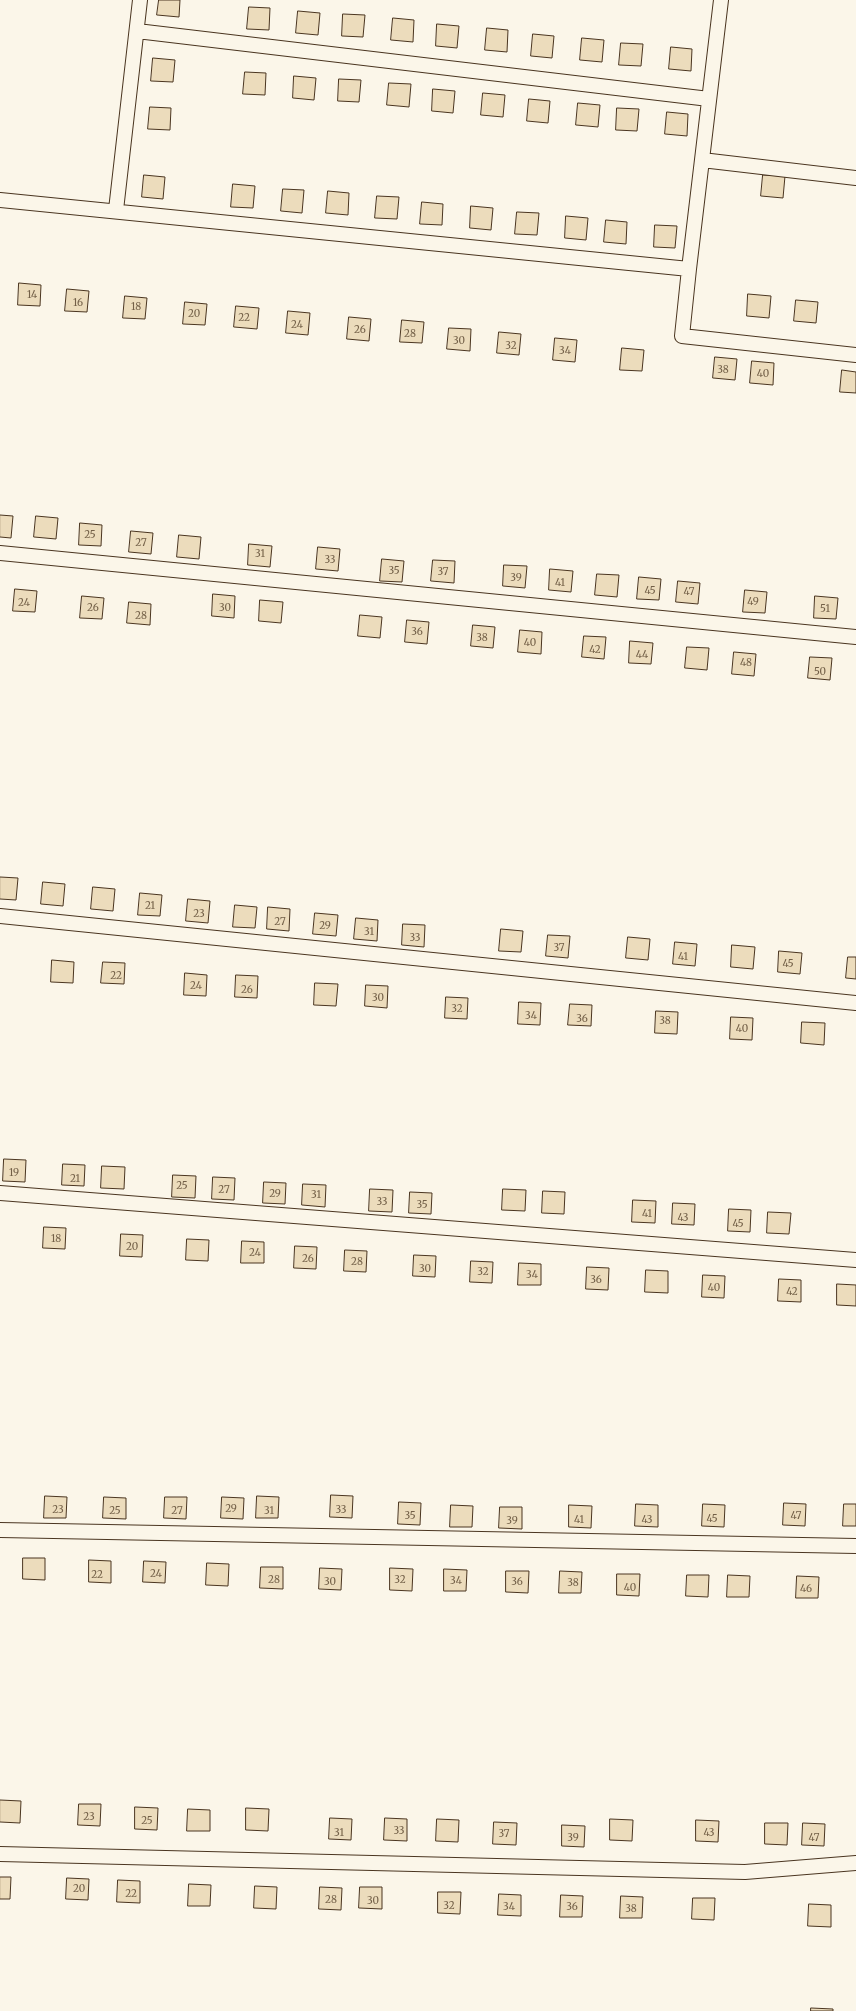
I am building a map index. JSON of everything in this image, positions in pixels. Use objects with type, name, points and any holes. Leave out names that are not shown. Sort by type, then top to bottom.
[{"type":"street","points":[[116,210],[140,0]]},
{"type":"street","points":[[721,0],[682,336],[856,355]]},
{"type":"street","points":[[137,32],[709,98]]},
{"type":"street","points":[[702,160],[856,178]]},
{"type":"street","points":[[0,200],[116,210],[689,269]]},
{"type":"street","points":[[0,553],[856,637]]},
{"type":"street","points":[[0,916],[856,1003]]},
{"type":"street","points":[[0,1193],[856,1260]]},
{"type":"street","points":[[0,1530],[856,1546]]},
{"type":"street","points":[[0,1854],[746,1872],[856,1863]]},
{"type":"building","points":[[159,0],[180,0],[179,17],[157,15]]},
{"type":"building","points":[[249,7],[270,8],[269,30],[247,29]]},
{"type":"building","points":[[298,11],[320,13],[318,35],[296,33]]},
{"type":"building","points":[[343,14],[365,15],[363,37],[342,36]]},
{"type":"building","points":[[393,18],[414,20],[413,42],[391,40]]},
{"type":"building","points":[[437,24],[459,26],[457,48],[436,46]]},
{"type":"building","points":[[487,28],[508,30],[507,52],[485,50]]},
{"type":"building","points":[[533,34],[554,36],[552,58],[531,56]]},
{"type":"building","points":[[582,38],[604,40],[602,62],[580,60]]},
{"type":"building","points":[[621,43],[643,44],[641,66],[619,65]]},
{"type":"building","points":[[671,47],[692,49],[691,71],[669,69]]},
{"type":"building","points":[[153,58],[175,60],[173,82],[151,81]]},
{"type":"building","points":[[245,72],[266,73],[265,95],[243,94]]},
{"type":"building","points":[[294,76],[316,78],[314,100],[293,98]]},
{"type":"building","points":[[339,79],[361,80],[359,102],[338,101]]},
{"type":"building","points":[[389,83],[411,84],[409,107],[387,105]]},
{"type":"building","points":[[433,89],[455,91],[453,113],[432,111]]},
{"type":"building","points":[[483,93],[505,95],[503,117],[481,115]]},
{"type":"building","points":[[529,99],[550,101],[548,123],[527,121]]},
{"type":"building","points":[[578,103],[600,105],[598,127],[576,125]]},
{"type":"building","points":[[150,107],[171,108],[170,130],[148,129]]},
{"type":"building","points":[[617,108],[639,109],[637,131],[616,130]]},
{"type":"building","points":[[667,112],[688,114],[687,136],[665,134]]},
{"type":"building","points":[[144,175],[165,177],[163,199],[142,197]]},
{"type":"building","points":[[763,175],[785,176],[783,198],[761,196]]},
{"type":"building","points":[[233,184],[255,186],[253,208],[231,207]]},
{"type":"building","points":[[283,189],[304,190],[302,213],[281,211]]},
{"type":"building","points":[[328,191],[349,193],[348,215],[326,213]]},
{"type":"building","points":[[377,196],[399,197],[397,219],[375,218]]},
{"type":"building","points":[[422,202],[443,204],[442,225],[420,224]]},
{"type":"building","points":[[471,206],[493,208],[491,230],[470,228]]},
{"type":"building","points":[[517,212],[539,213],[537,235],[515,234]]},
{"type":"building","points":[[566,216],[588,218],[586,240],[565,238]]},
{"type":"building","points":[[606,220],[627,222],[626,244],[604,242]]},
{"type":"building","points":[[655,225],[677,226],[675,248],[654,247]]},
{"type":"building","points":[[19,283],[41,285],[40,306],[18,305]]},
{"type":"building","points":[[67,289],[89,291],[87,312],[65,311]]},
{"type":"building","points":[[748,294],[771,296],[769,318],[747,316]]},
{"type":"building","points":[[125,296],[147,298],[145,319],[123,318]]},
{"type":"building","points":[[796,300],[818,302],[816,323],[794,321]]},
{"type":"building","points":[[185,302],[207,304],[205,325],[183,324]]},
{"type":"building","points":[[236,306],[259,308],[257,329],[234,327]]},
{"type":"building","points":[[288,311],[310,313],[308,335],[286,333]]},
{"type":"building","points":[[349,317],[371,319],[369,341],[347,339]]},
{"type":"building","points":[[402,320],[424,322],[422,343],[400,342]]},
{"type":"building","points":[[449,328],[471,329],[470,351],[447,349]]},
{"type":"building","points":[[499,332],[521,334],[519,355],[497,353]]},
{"type":"building","points":[[555,338],[577,340],[575,362],[553,360]]},
{"type":"building","points":[[622,348],[644,350],[642,371],[620,370]]},
{"type":"building","points":[[715,357],[737,359],[735,380],[713,378]]},
{"type":"building","points":[[752,361],[774,363],[773,385],[750,383]]},
{"type":"building","points":[[842,370],[856,372],[856,393],[840,392]]},
{"type":"building","points":[[0,515],[13,516],[11,538],[0,537]]},
{"type":"building","points":[[36,516],[58,518],[56,539],[34,537]]},
{"type":"building","points":[[80,523],[102,525],[101,546],[79,545]]},
{"type":"building","points":[[131,531],[153,533],[151,554],[129,552]]},
{"type":"building","points":[[179,535],[201,537],[199,559],[177,557]]},
{"type":"building","points":[[249,544],[272,546],[270,567],[248,565]]},
{"type":"building","points":[[318,547],[340,549],[338,571],[316,569]]},
{"type":"building","points":[[382,559],[404,561],[402,582],[380,581]]},
{"type":"building","points":[[433,560],[455,561],[454,583],[431,581]]},
{"type":"building","points":[[504,565],[527,566],[525,588],[503,586]]},
{"type":"building","points":[[550,569],[573,571],[571,592],[549,590]]},
{"type":"building","points":[[597,574],[619,575],[617,597],[595,595]]},
{"type":"building","points":[[639,577],[661,579],[659,600],[637,599]]},
{"type":"building","points":[[678,581],[700,583],[698,604],[676,602]]},
{"type":"building","points":[[15,589],[37,591],[35,612],[13,611]]},
{"type":"building","points":[[745,590],[767,592],[765,613],[743,612]]},
{"type":"building","points":[[213,594],[235,596],[234,618],[212,616]]},
{"type":"building","points":[[82,596],[104,598],[102,619],[80,618]]},
{"type":"building","points":[[815,596],[838,598],[836,619],[814,618]]},
{"type":"building","points":[[260,600],[283,602],[281,623],[259,621]]},
{"type":"building","points":[[129,602],[151,604],[150,625],[127,623]]},
{"type":"building","points":[[360,615],[382,617],[380,638],[358,636]]},
{"type":"building","points":[[407,620],[429,622],[427,644],[405,642]]},
{"type":"building","points":[[473,625],[495,627],[493,648],[471,646]]},
{"type":"building","points":[[520,630],[542,632],[541,654],[518,652]]},
{"type":"building","points":[[584,636],[606,637],[604,659],[582,657]]},
{"type":"building","points":[[630,641],[653,643],[651,664],[629,663]]},
{"type":"building","points":[[687,647],[709,648],[707,670],[685,668]]},
{"type":"building","points":[[734,652],[756,654],[754,676],[732,674]]},
{"type":"building","points":[[810,657],[832,658],[830,680],[808,678]]},
{"type":"building","points":[[0,877],[18,878],[16,900],[0,899]]},
{"type":"building","points":[[43,882],[65,884],[63,906],[41,904]]},
{"type":"building","points":[[93,887],[115,889],[113,911],[91,909]]},
{"type":"building","points":[[140,893],[162,895],[160,916],[138,915]]},
{"type":"building","points":[[188,899],[210,901],[208,923],[186,921]]},
{"type":"building","points":[[235,905],[257,907],[255,928],[233,927]]},
{"type":"building","points":[[268,907],[290,909],[289,931],[267,929]]},
{"type":"building","points":[[315,913],[338,915],[336,936],[313,934]]},
{"type":"building","points":[[356,918],[378,920],[377,941],[354,939]]},
{"type":"building","points":[[403,924],[425,925],[424,947],[402,945]]},
{"type":"building","points":[[501,929],[523,931],[521,952],[499,951]]},
{"type":"building","points":[[548,935],[570,936],[568,958],[546,956]]},
{"type":"building","points":[[628,937],[650,939],[648,960],[626,958]]},
{"type":"building","points":[[675,942],[697,944],[695,966],[673,964]]},
{"type":"building","points":[[732,945],[755,947],[753,969],[731,967]]},
{"type":"building","points":[[779,951],[802,953],[800,974],[778,972]]},
{"type":"building","points":[[848,957],[856,957],[856,979],[846,978]]},
{"type":"building","points":[[52,960],[74,962],[73,983],[51,982]]},
{"type":"building","points":[[103,962],[125,963],[124,984],[101,983]]},
{"type":"building","points":[[185,973],[207,975],[206,996],[184,995]]},
{"type":"building","points":[[236,975],[258,976],[257,998],[235,997]]},
{"type":"building","points":[[315,983],[338,984],[336,1006],[314,1005]]},
{"type":"building","points":[[366,985],[388,986],[387,1008],[365,1006]]},
{"type":"building","points":[[446,997],[468,998],[467,1019],[445,1018]]},
{"type":"building","points":[[519,1002],[541,1003],[540,1025],[518,1024]]},
{"type":"building","points":[[570,1004],[592,1005],[591,1026],[568,1025]]},
{"type":"building","points":[[656,1011],[678,1012],[677,1034],[655,1033]]},
{"type":"building","points":[[731,1017],[753,1018],[752,1040],[730,1039]]},
{"type":"building","points":[[802,1022],[825,1023],[824,1045],[801,1043]]},
{"type":"building","points":[[4,1159],[26,1160],[25,1182],[3,1181]]},
{"type":"building","points":[[63,1164],[85,1165],[84,1186],[62,1185]]},
{"type":"building","points":[[102,1166],[125,1167],[124,1189],[101,1188]]},
{"type":"building","points":[[173,1175],[196,1176],[195,1198],[172,1197]]},
{"type":"building","points":[[213,1177],[235,1178],[234,1200],[212,1199]]},
{"type":"building","points":[[264,1182],[286,1183],[285,1204],[263,1203]]},
{"type":"building","points":[[303,1184],[326,1185],[325,1207],[302,1205]]},
{"type":"building","points":[[370,1189],[393,1190],[392,1212],[369,1211]]},
{"type":"building","points":[[503,1189],[526,1190],[525,1211],[502,1210]]},
{"type":"building","points":[[543,1191],[565,1192],[564,1214],[542,1213]]},
{"type":"building","points":[[410,1192],[432,1193],[431,1214],[409,1213]]},
{"type":"building","points":[[633,1200],[656,1201],[655,1223],[632,1222]]},
{"type":"building","points":[[673,1203],[695,1204],[694,1225],[672,1224]]},
{"type":"building","points":[[729,1209],[751,1210],[750,1232],[728,1231]]},
{"type":"building","points":[[768,1212],[791,1213],[789,1234],[767,1233]]},
{"type":"building","points":[[44,1227],[66,1228],[65,1249],[43,1248]]},
{"type":"building","points":[[121,1234],[143,1235],[142,1257],[120,1256]]},
{"type":"building","points":[[187,1239],[209,1240],[208,1261],[186,1260]]},
{"type":"building","points":[[242,1241],[264,1242],[264,1263],[241,1263]]},
{"type":"building","points":[[295,1246],[317,1247],[316,1269],[294,1268]]},
{"type":"building","points":[[345,1250],[367,1251],[366,1272],[344,1271]]},
{"type":"building","points":[[414,1255],[436,1256],[435,1277],[413,1276]]},
{"type":"building","points":[[471,1261],[493,1262],[492,1283],[470,1282]]},
{"type":"building","points":[[519,1263],[541,1264],[541,1285],[518,1285]]},
{"type":"building","points":[[587,1267],[609,1268],[608,1290],[586,1289]]},
{"type":"building","points":[[646,1270],[668,1271],[668,1293],[645,1292]]},
{"type":"building","points":[[703,1275],[725,1276],[724,1298],[702,1297]]},
{"type":"building","points":[[779,1279],[801,1280],[801,1302],[778,1301]]},
{"type":"building","points":[[837,1284],[856,1285],[856,1306],[837,1305]]},
{"type":"building","points":[[331,1495],[353,1496],[352,1518],[330,1517]]},
{"type":"building","points":[[45,1496],[67,1497],[66,1518],[44,1518]]},
{"type":"building","points":[[257,1496],[279,1497],[278,1518],[256,1518]]},
{"type":"building","points":[[104,1497],[126,1498],[126,1519],[103,1518]]},
{"type":"building","points":[[165,1497],[187,1497],[186,1519],[164,1518]]},
{"type":"building","points":[[222,1497],[244,1498],[243,1519],[221,1518]]},
{"type":"building","points":[[399,1502],[421,1503],[420,1525],[398,1524]]},
{"type":"building","points":[[784,1503],[806,1504],[805,1526],[783,1525]]},
{"type":"building","points":[[636,1504],[658,1505],[658,1527],[635,1526]]},
{"type":"building","points":[[703,1504],[725,1505],[724,1527],[702,1526]]},
{"type":"building","points":[[844,1504],[856,1504],[856,1526],[843,1526]]},
{"type":"building","points":[[451,1505],[473,1506],[472,1527],[450,1527]]},
{"type":"building","points":[[569,1505],[592,1506],[591,1528],[569,1527]]},
{"type":"building","points":[[500,1507],[522,1507],[522,1529],[499,1528]]},
{"type":"building","points":[[23,1558],[45,1558],[45,1580],[23,1579]]},
{"type":"building","points":[[89,1560],[111,1561],[111,1583],[89,1582]]},
{"type":"building","points":[[144,1561],[166,1562],[165,1583],[143,1582]]},
{"type":"building","points":[[207,1563],[229,1564],[228,1586],[206,1585]]},
{"type":"building","points":[[261,1567],[283,1567],[283,1589],[260,1588]]},
{"type":"building","points":[[320,1568],[342,1569],[341,1590],[319,1589]]},
{"type":"building","points":[[390,1568],[413,1569],[412,1591],[390,1590]]},
{"type":"building","points":[[444,1569],[467,1570],[466,1591],[444,1591]]},
{"type":"building","points":[[506,1571],[529,1571],[528,1593],[506,1592]]},
{"type":"building","points":[[560,1571],[582,1572],[581,1593],[559,1593]]},
{"type":"building","points":[[617,1574],[640,1574],[639,1596],[617,1595]]},
{"type":"building","points":[[687,1575],[709,1575],[708,1597],[686,1596]]},
{"type":"building","points":[[728,1575],[750,1576],[749,1597],[727,1597]]},
{"type":"building","points":[[797,1576],[819,1577],[818,1598],[796,1598]]},
{"type":"building","points":[[0,1800],[21,1801],[20,1823],[0,1822]]},
{"type":"building","points":[[79,1804],[101,1804],[100,1826],[78,1825]]},
{"type":"building","points":[[135,1807],[158,1808],[157,1830],[135,1829]]},
{"type":"building","points":[[246,1808],[269,1809],[268,1831],[246,1830]]},
{"type":"building","points":[[188,1809],[210,1810],[210,1831],[187,1831]]},
{"type":"building","points":[[330,1818],[352,1819],[351,1840],[329,1839]]},
{"type":"building","points":[[385,1818],[407,1819],[407,1841],[384,1840]]},
{"type":"building","points":[[437,1819],[459,1820],[458,1842],[436,1841]]},
{"type":"building","points":[[610,1819],[633,1820],[632,1841],[610,1840]]},
{"type":"building","points":[[696,1820],[719,1821],[718,1842],[696,1841]]},
{"type":"building","points":[[494,1822],[517,1823],[516,1845],[493,1844]]},
{"type":"building","points":[[765,1823],[788,1823],[787,1845],[765,1844]]},
{"type":"building","points":[[803,1823],[825,1824],[824,1846],[802,1845]]},
{"type":"building","points":[[562,1825],[585,1826],[584,1847],[562,1846]]},
{"type":"building","points":[[0,1877],[11,1877],[10,1899],[0,1899]]},
{"type":"building","points":[[67,1878],[89,1879],[88,1900],[66,1899]]},
{"type":"building","points":[[118,1880],[140,1881],[140,1903],[117,1902]]},
{"type":"building","points":[[189,1884],[211,1885],[210,1906],[188,1906]]},
{"type":"building","points":[[255,1886],[277,1887],[276,1909],[254,1908]]},
{"type":"building","points":[[320,1887],[342,1888],[341,1910],[319,1909]]},
{"type":"building","points":[[360,1887],[382,1887],[382,1909],[359,1908]]},
{"type":"building","points":[[438,1892],[461,1892],[460,1914],[438,1913]]},
{"type":"building","points":[[499,1894],[521,1895],[521,1916],[498,1915]]},
{"type":"building","points":[[561,1895],[583,1896],[582,1917],[560,1917]]},
{"type":"building","points":[[621,1896],[643,1897],[642,1918],[620,1918]]},
{"type":"building","points":[[693,1898],[715,1898],[714,1920],[692,1919]]},
{"type":"building","points":[[809,1904],[831,1905],[831,1927],[808,1926]]},
{"type":"building","points":[[811,2008],[833,2009],[833,2011],[811,2011]]}]
